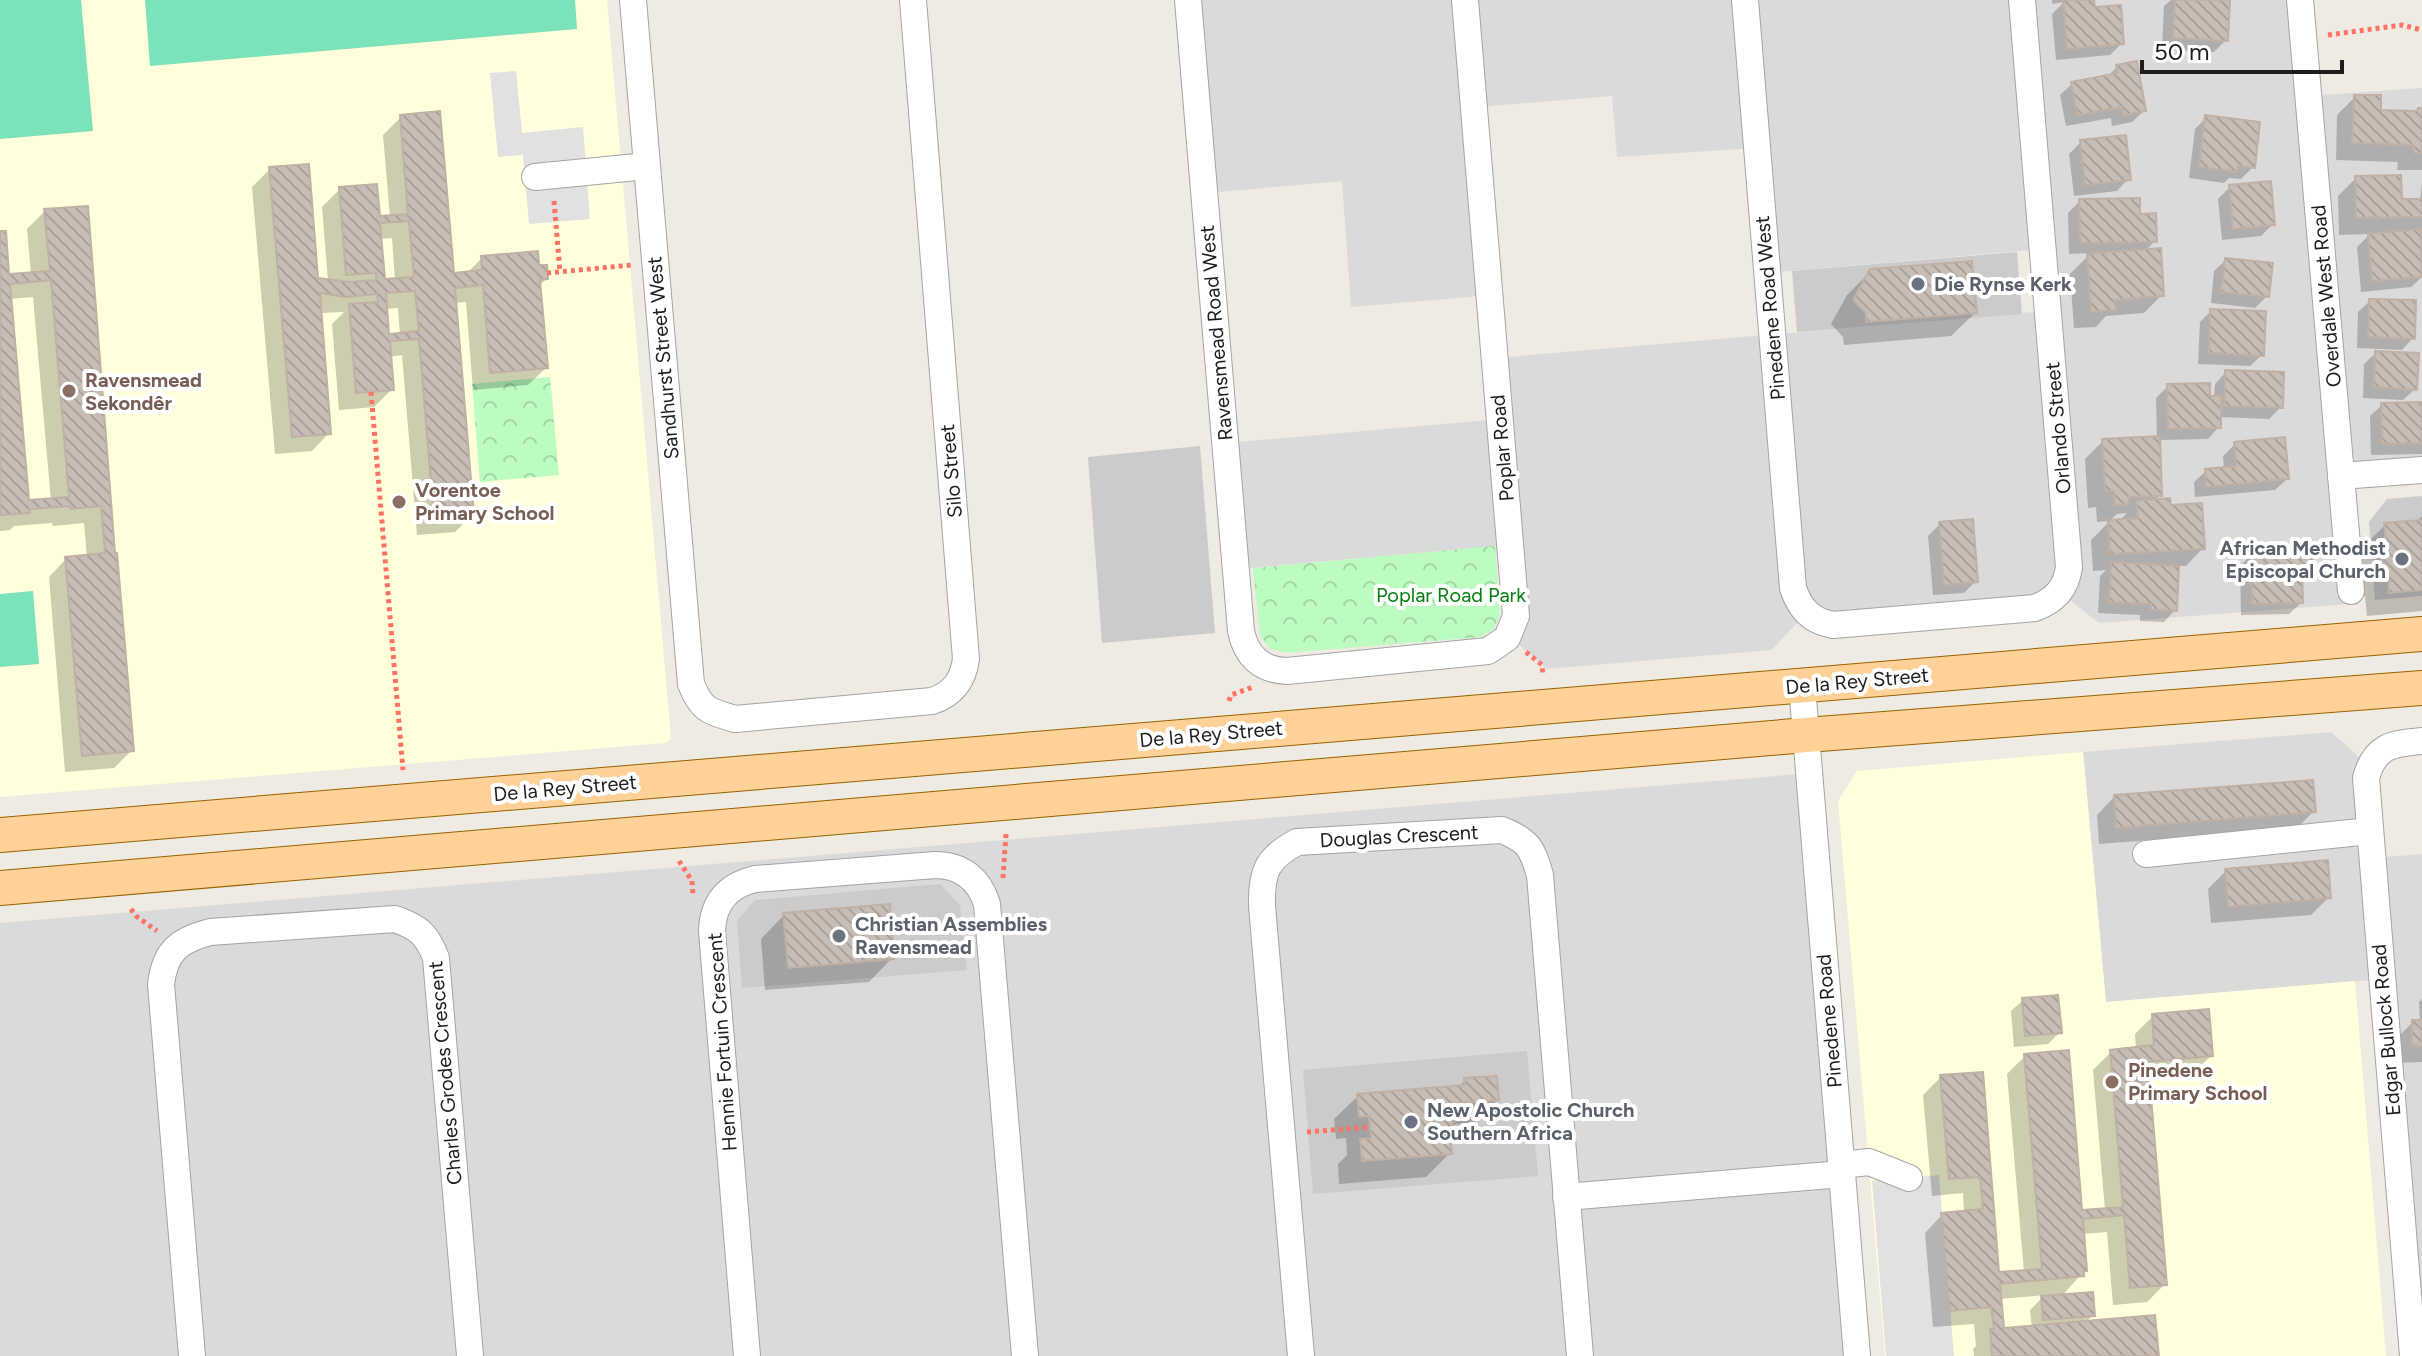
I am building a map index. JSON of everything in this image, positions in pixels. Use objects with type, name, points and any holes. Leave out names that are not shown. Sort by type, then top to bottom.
[{"type":"main road","name":"De la Rey Street","points":[[0,835],[2422,634]]},
{"type":"main road","points":[[0,888],[1806,735],[2422,688]]},
{"type":"street","name":"Sandhurst Street West","points":[[633,0],[691,684],[698,702],[708,711]]},
{"type":"street","name":"Silo Street","points":[[708,711],[735,719],[932,701],[951,692],[965,668],[913,0]]},
{"type":"street","name":"Ravensmead Road West","points":[[1188,0],[1241,631],[1260,673]]},
{"type":"street","name":"Poplar Road","points":[[1260,673],[1488,651],[1507,638],[1516,616],[1465,0]]},
{"type":"street","name":"Pinedene Road West","points":[[1745,0],[1793,588],[1806,613]]},
{"type":"street","name":"Orlando Street","points":[[1806,613],[1833,625],[2035,608],[2053,599],[2065,584],[2069,567],[2022,0]]},
{"type":"street","name":"Overdale West Road","points":[[2300,0],[2351,591]]},
{"type":"street","points":[[543,176],[647,166]]},
{"type":"street","points":[[2341,476],[2422,470]]},
{"type":"street","name":"Pinedene Road","points":[[1802,686],[1857,1356]]},
{"type":"street","name":"Edgar Bullock Road","points":[[2413,1356],[2366,778],[2375,757],[2391,744],[2422,741]]},
{"type":"street","name":"Douglas Crescent","points":[[1301,1356],[1262,906],[1261,885],[1268,865],[1280,851],[1297,842],[1502,830],[1521,838],[1534,855],[1540,875],[1580,1356]]},
{"type":"street","points":[[2146,854],[2370,831]]},
{"type":"street","name":"Hennie Fortuin Crescent","points":[[747,1356],[712,931],[716,908],[730,889],[755,879],[935,865],[957,868],[968,874],[977,882],[987,904],[1025,1356]]},
{"type":"street","name":"Charles Grodes Crescent","points":[[192,1356],[161,984],[163,967],[174,949],[189,937],[210,932],[395,919],[415,926],[430,942],[436,958],[470,1356]]},
{"type":"street","points":[[1566,1197],[1842,1170],[1869,1162],[1909,1178]]},
{"type":"path","points":[[2303,37],[2402,25],[2422,30]]},
{"type":"path","points":[[543,176],[560,272]]},
{"type":"path","points":[[547,273],[641,265]]},
{"type":"path","points":[[371,392],[403,770]]},
{"type":"path","points":[[1519,646],[1542,665],[1543,676]]},
{"type":"path","points":[[1229,701],[1231,695],[1260,673]]},
{"type":"path","points":[[1002,891],[1006,834]]},
{"type":"path","points":[[679,861],[692,881],[694,907]]},
{"type":"path","points":[[131,909],[164,937]]},
{"type":"path","points":[[1282,1134],[1370,1127]]},
{"type":"shaded area","name":"Vorentoe Primary School","points":[[0,0],[607,0],[671,738],[666,743],[0,797]]},
{"type":"shaded area","points":[[1191,0],[2298,0],[2307,96],[2422,88],[2422,468],[2339,475],[2350,604],[2099,623],[2061,593],[2054,600],[1805,614],[1772,650],[1547,669],[1510,637],[1512,545],[1237,569],[1226,443],[1501,419],[1496,358],[2047,311],[2042,249],[1766,273],[1755,148],[1617,157],[1612,96],[1477,107],[1492,295],[1351,307],[1342,181],[1208,193]]},
{"type":"shaded area","points":[[516,71],[522,133],[583,127],[590,219],[529,224],[523,155],[498,157],[490,73]]},
{"type":"shaded area","points":[[2017,252],[2022,314],[1797,332],[1792,271]]},
{"type":"shaded area","points":[[1200,446],[1215,633],[1102,643],[1088,457]]},
{"type":"shaded area","points":[[2422,496],[2422,596],[2375,600],[2369,522],[2387,499]]},
{"type":"shaded area","points":[[2331,732],[2370,767],[2374,858],[2422,854],[2422,1356],[2384,979],[2106,1002],[2083,752]]},
{"type":"shaded area","name":"Pinedene Primary School","points":[[2083,752],[2106,1002],[2355,981],[2386,1356],[1885,1356],[1838,801],[1857,771]]},
{"type":"shaded area","points":[[1812,773],[1860,1356],[0,1356],[0,923]]},
{"type":"shaded area","points":[[940,884],[960,905],[967,970],[742,988],[737,921],[755,900]]},
{"type":"shaded area","points":[[1527,1051],[1538,1176],[1313,1194],[1303,1070]]},
{"type":"shaded area","points":[[1939,1175],[1954,1356],[1886,1356],[1872,1181]]},
{"type":"green space","points":[[0,0],[81,0],[93,131],[0,139]]},
{"type":"green space","points":[[145,0],[575,0],[577,29],[150,66]]},
{"type":"green space","points":[[550,377],[559,475],[480,482],[472,384]]},
{"type":"green space","name":"Poplar Road Park","points":[[1495,546],[1500,615],[1493,630],[1481,637],[1286,653],[1270,649],[1260,635],[1253,568]]},
{"type":"green space","points":[[33,591],[39,664],[0,667],[0,594]]},
{"type":"building","points":[[2063,0],[2094,0],[2095,7],[2121,5],[2124,44],[2067,49]]},
{"type":"building","points":[[2175,0],[2230,0],[2228,41],[2173,38]]},
{"type":"building","points":[[2137,61],[2146,111],[2124,115],[2122,107],[2077,115],[2071,82],[2118,73],[2116,65]]},
{"type":"building","points":[[2354,95],[2381,95],[2381,110],[2417,111],[2422,108],[2422,153],[2414,153],[2414,145],[2352,143]]},
{"type":"building","points":[[440,111],[454,273],[482,270],[481,256],[538,251],[539,265],[547,265],[548,279],[540,280],[548,368],[490,373],[483,285],[455,288],[474,515],[434,519],[419,339],[390,341],[394,390],[356,393],[349,304],[378,302],[377,294],[346,297],[320,293],[331,434],[292,437],[269,167],[309,164],[318,278],[350,282],[376,280],[376,273],[346,275],[339,187],[377,184],[380,216],[408,214],[400,115]],"holes":[[[409,221],[414,277],[385,279],[380,223]],[[415,291],[419,331],[389,334],[386,293]]]},
{"type":"building","points":[[2205,115],[2260,122],[2255,168],[2238,166],[2237,172],[2199,167]]},
{"type":"building","points":[[2126,135],[2131,180],[2085,185],[2080,140]]},
{"type":"building","points":[[2401,175],[2402,199],[2422,199],[2422,217],[2356,218],[2355,176]]},
{"type":"building","points":[[2271,181],[2275,225],[2233,229],[2229,185]]},
{"type":"building","points":[[2140,198],[2140,214],[2156,213],[2157,242],[2080,243],[2079,199]]},
{"type":"building","points":[[88,206],[134,751],[82,756],[65,557],[105,553],[101,506],[29,509],[30,513],[0,515],[0,231],[6,231],[9,274],[50,271],[44,209]],"holes":[[[51,280],[69,497],[29,500],[10,284]]]},
{"type":"building","points":[[2421,229],[2422,277],[2372,281],[2368,234]]},
{"type":"building","points":[[2161,248],[2164,296],[2115,300],[2116,310],[2091,312],[2087,254]]},
{"type":"building","points":[[2225,258],[2273,263],[2269,297],[2221,292]]},
{"type":"building","name":"Die Rynse Kerk","points":[[1972,261],[1977,313],[1866,322],[1866,313],[1853,300],[1870,269]]},
{"type":"building","points":[[2369,299],[2416,300],[2415,339],[2368,337]]},
{"type":"building","points":[[2210,309],[2266,311],[2264,356],[2209,353]]},
{"type":"building","points":[[2375,351],[2419,353],[2417,390],[2374,387]]},
{"type":"building","points":[[2225,370],[2284,372],[2283,408],[2224,406]]},
{"type":"building","points":[[2210,383],[2210,396],[2221,396],[2221,428],[2168,429],[2167,384]]},
{"type":"building","points":[[2422,402],[2422,443],[2382,444],[2381,403]]},
{"type":"building","points":[[2160,436],[2162,496],[2129,497],[2129,504],[2115,505],[2114,491],[2105,491],[2102,439]]},
{"type":"building","points":[[2285,437],[2289,479],[2206,487],[2205,469],[2236,466],[2234,442]]},
{"type":"building","points":[[2170,498],[2171,505],[2202,503],[2205,549],[2110,554],[2108,520],[2138,518],[2136,501]]},
{"type":"building","points":[[1973,519],[1978,582],[1944,585],[1939,522]]},
{"type":"building","name":"African Methodist Episcopal Church","points":[[2422,520],[2422,590],[2389,593],[2381,544],[2386,543],[2384,523]]},
{"type":"building","points":[[2251,552],[2313,552],[2313,571],[2302,572],[2303,603],[2252,604]]},
{"type":"building","points":[[2111,562],[2179,566],[2177,611],[2151,610],[2151,604],[2109,602]]},
{"type":"building","points":[[2313,780],[2316,812],[2116,828],[2114,795]]},
{"type":"building","points":[[2328,860],[2331,898],[2228,907],[2225,869]]},
{"type":"building","name":"Christian Assemblies Ravensmead","points":[[890,904],[894,959],[788,968],[783,913]]},
{"type":"building","points":[[2058,995],[2062,1033],[2025,1036],[2022,998]]},
{"type":"building","points":[[2209,1009],[2213,1056],[2148,1062],[2167,1285],[2130,1288],[2124,1215],[2083,1219],[2087,1271],[2084,1271],[2084,1276],[2000,1284],[2004,1328],[2155,1315],[2159,1356],[1992,1356],[1990,1329],[1994,1329],[1991,1307],[1950,1311],[1941,1213],[1983,1209],[1980,1177],[1949,1179],[1940,1075],[1983,1072],[1999,1272],[2042,1269],[2024,1054],[2069,1050],[2082,1210],[2123,1207],[2110,1050],[2154,1045],[2152,1014]]},
{"type":"building","points":[[2412,1020],[2422,1020],[2422,1046],[2412,1046]]},
{"type":"building","name":"New Apostolic Church Southern Africa","points":[[1497,1076],[1499,1100],[1448,1104],[1449,1115],[1452,1115],[1452,1154],[1362,1161],[1360,1139],[1371,1138],[1369,1116],[1359,1117],[1357,1094],[1465,1085],[1464,1078]]},
{"type":"building","points":[[2093,1292],[2095,1316],[2043,1320],[2041,1296]]},
{"type":"place","name":"Die Rynse Kerk","points":[[1918,284]]},
{"type":"place","name":"Ravensmead Sekondêr","points":[[69,391]]},
{"type":"place","name":"Vorentoe Primary School","points":[[399,502]]},
{"type":"place","name":"African Methodist Episcopal Church","points":[[2402,559]]},
{"type":"place","name":"Christian Assemblies Ravensmead","points":[[839,936]]},
{"type":"place","name":"Pinedene Primary School","points":[[2112,1082]]},
{"type":"place","name":"New Apostolic Church Southern Africa","points":[[1411,1122]]}]
